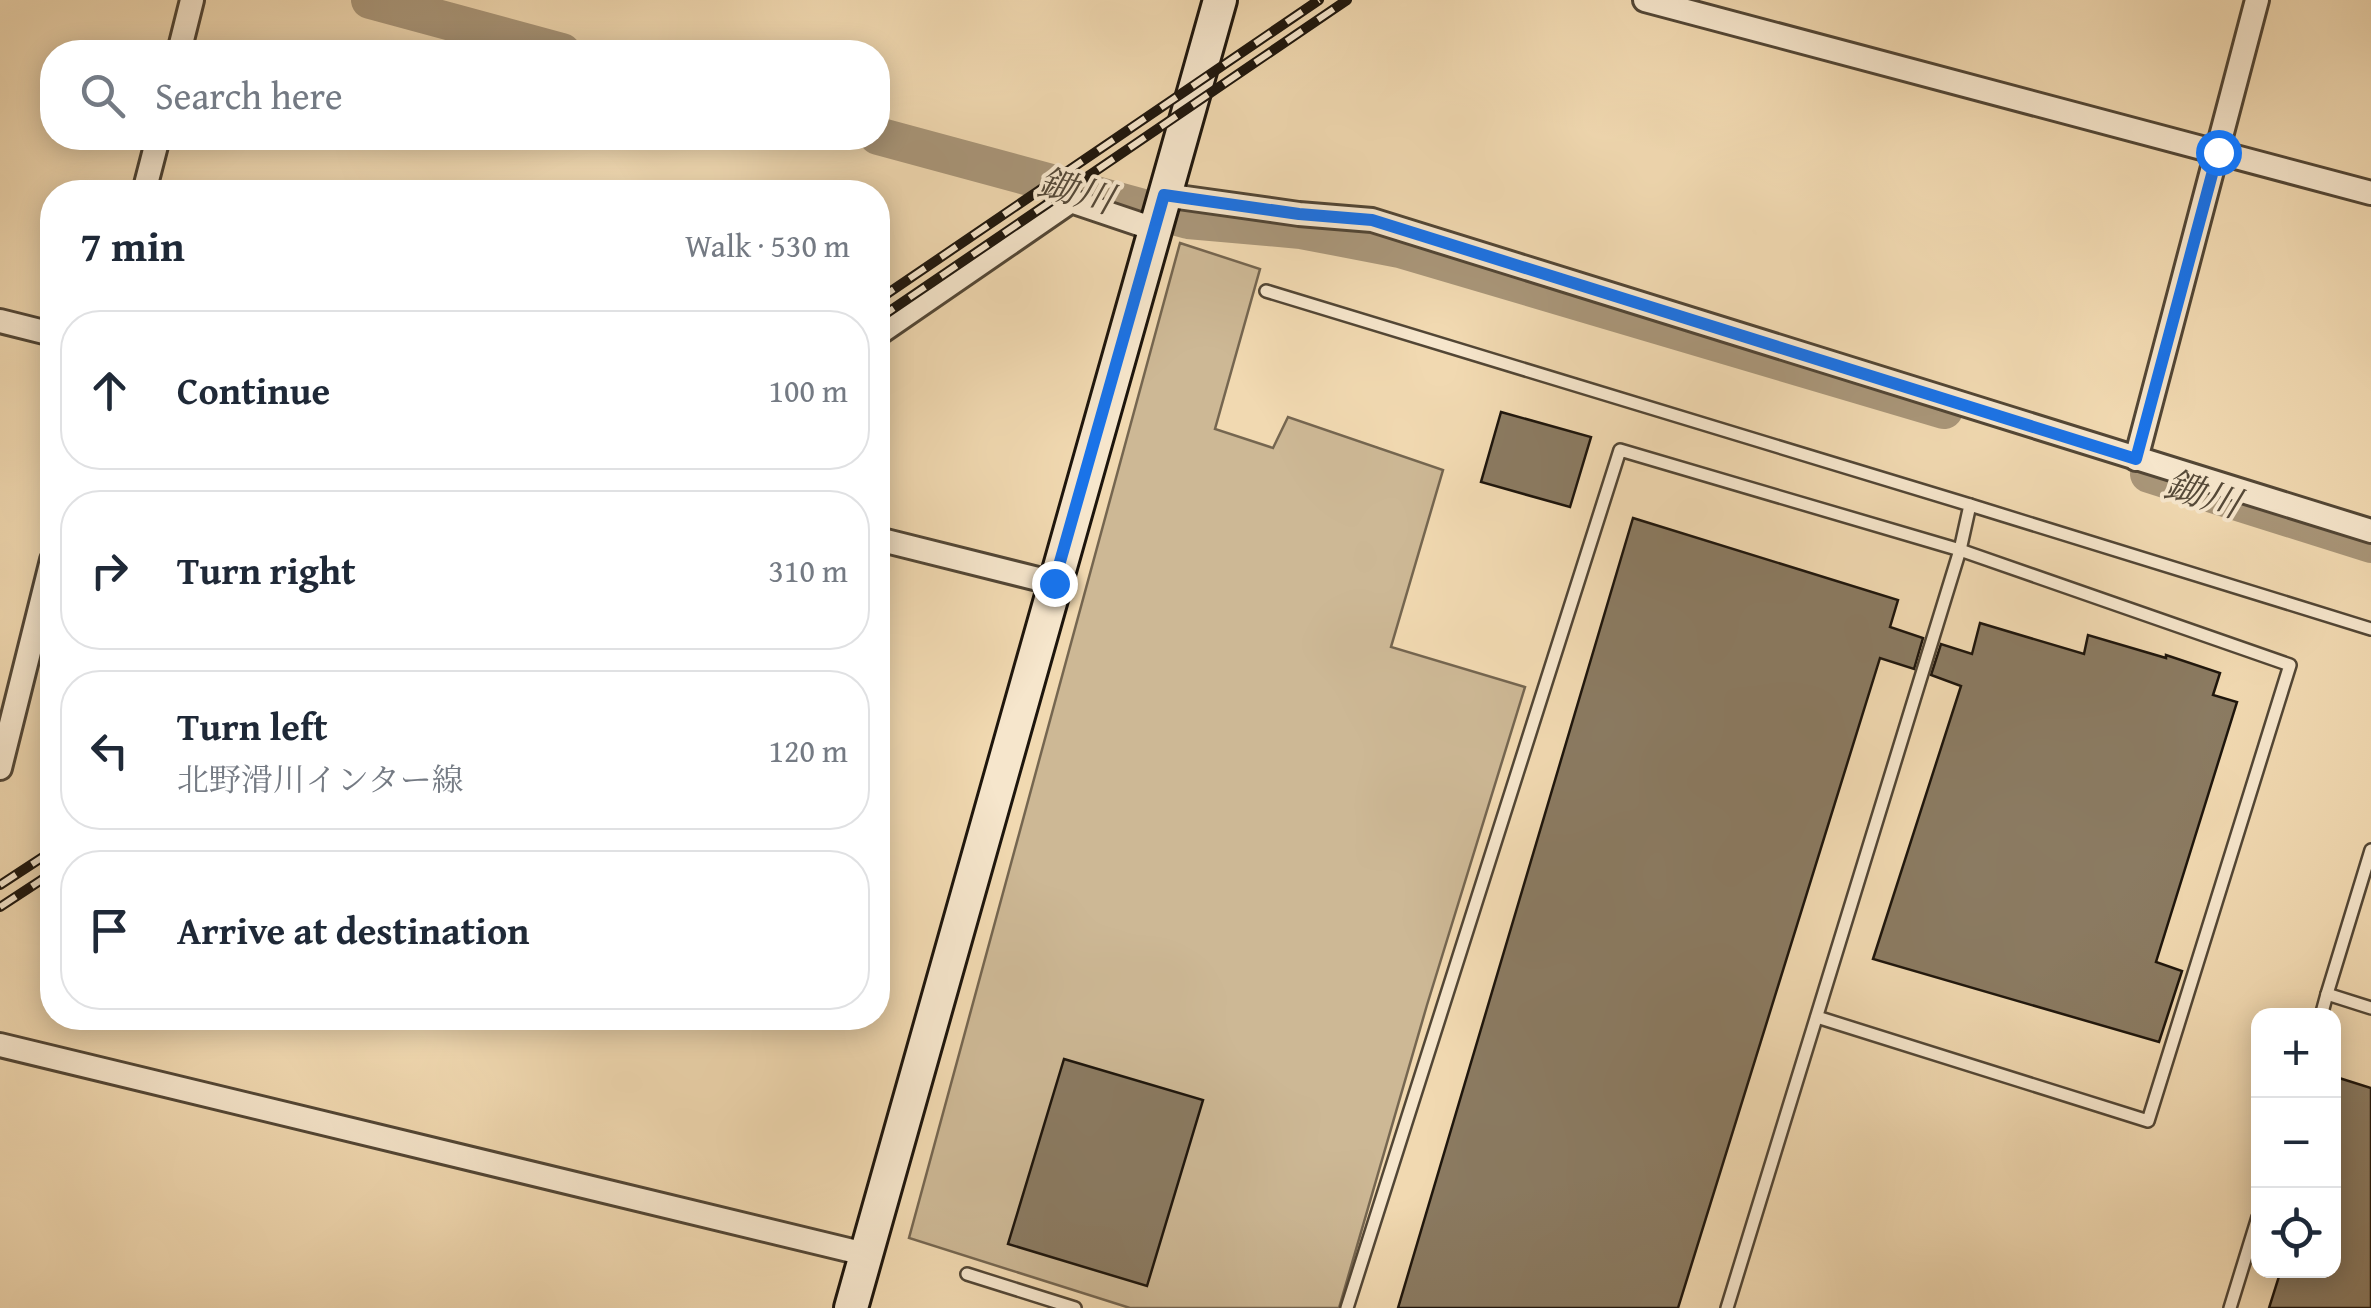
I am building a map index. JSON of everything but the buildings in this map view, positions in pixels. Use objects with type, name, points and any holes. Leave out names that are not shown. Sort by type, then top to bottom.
[{"type":"main road","points":[[851,1308],[1220,0]]},
{"type":"street","points":[[182,40],[192,0]]},
{"type":"street","points":[[1646,0],[2371,193]]},
{"type":"street","points":[[2136,459],[2257,0]]},
{"type":"street","points":[[147,180],[155,150]]},
{"type":"street","points":[[1164,195],[1372,220],[2371,531]]},
{"type":"street","points":[[890,326],[1072,201],[1154,229]]},
{"type":"street","points":[[0,321],[40,331]]},
{"type":"street","points":[[890,541],[1054,583]]},
{"type":"street","points":[[0,768],[40,608]]},
{"type":"street","points":[[0,1044],[866,1254]]},
{"type":"lane","points":[[1266,291],[2371,629]]},
{"type":"lane","points":[[1348,1308],[1620,450],[1960,550],[2290,665],[2148,1120],[1817,1018]]},
{"type":"lane","points":[[1727,1308],[1960,550],[1970,504]]},
{"type":"lane","points":[[2323,1008],[2371,850]]},
{"type":"lane","points":[[2327,994],[2371,1008]]},
{"type":"lane","points":[[2230,1308],[2251,1240]]},
{"type":"lane","points":[[967,1274],[1075,1308]]},
{"type":"shaded area","points":[[1180,243],[1260,269],[1215,429],[1273,448],[1288,417],[1443,470],[1391,647],[1525,687],[1339,1308],[1130,1308],[909,1238]]},
{"type":"waterway","name":"鋤川","points":[[370,0],[518,40]]},
{"type":"waterway","name":"鋤川","points":[[890,139],[1188,220],[1301,230],[1400,249],[1944,410]]},
{"type":"waterway","name":"鋤川","points":[[2149,474],[2371,544]]},
{"type":"railway","points":[[890,292],[1319,0]]},
{"type":"railway","points":[[890,311],[1347,0]]},
{"type":"railway","points":[[0,885],[40,859]]},
{"type":"railway","points":[[0,907],[40,881]]},
{"type":"route","points":[[1054,583],[1164,195],[1372,220],[2136,459],[2218,152]]}]
